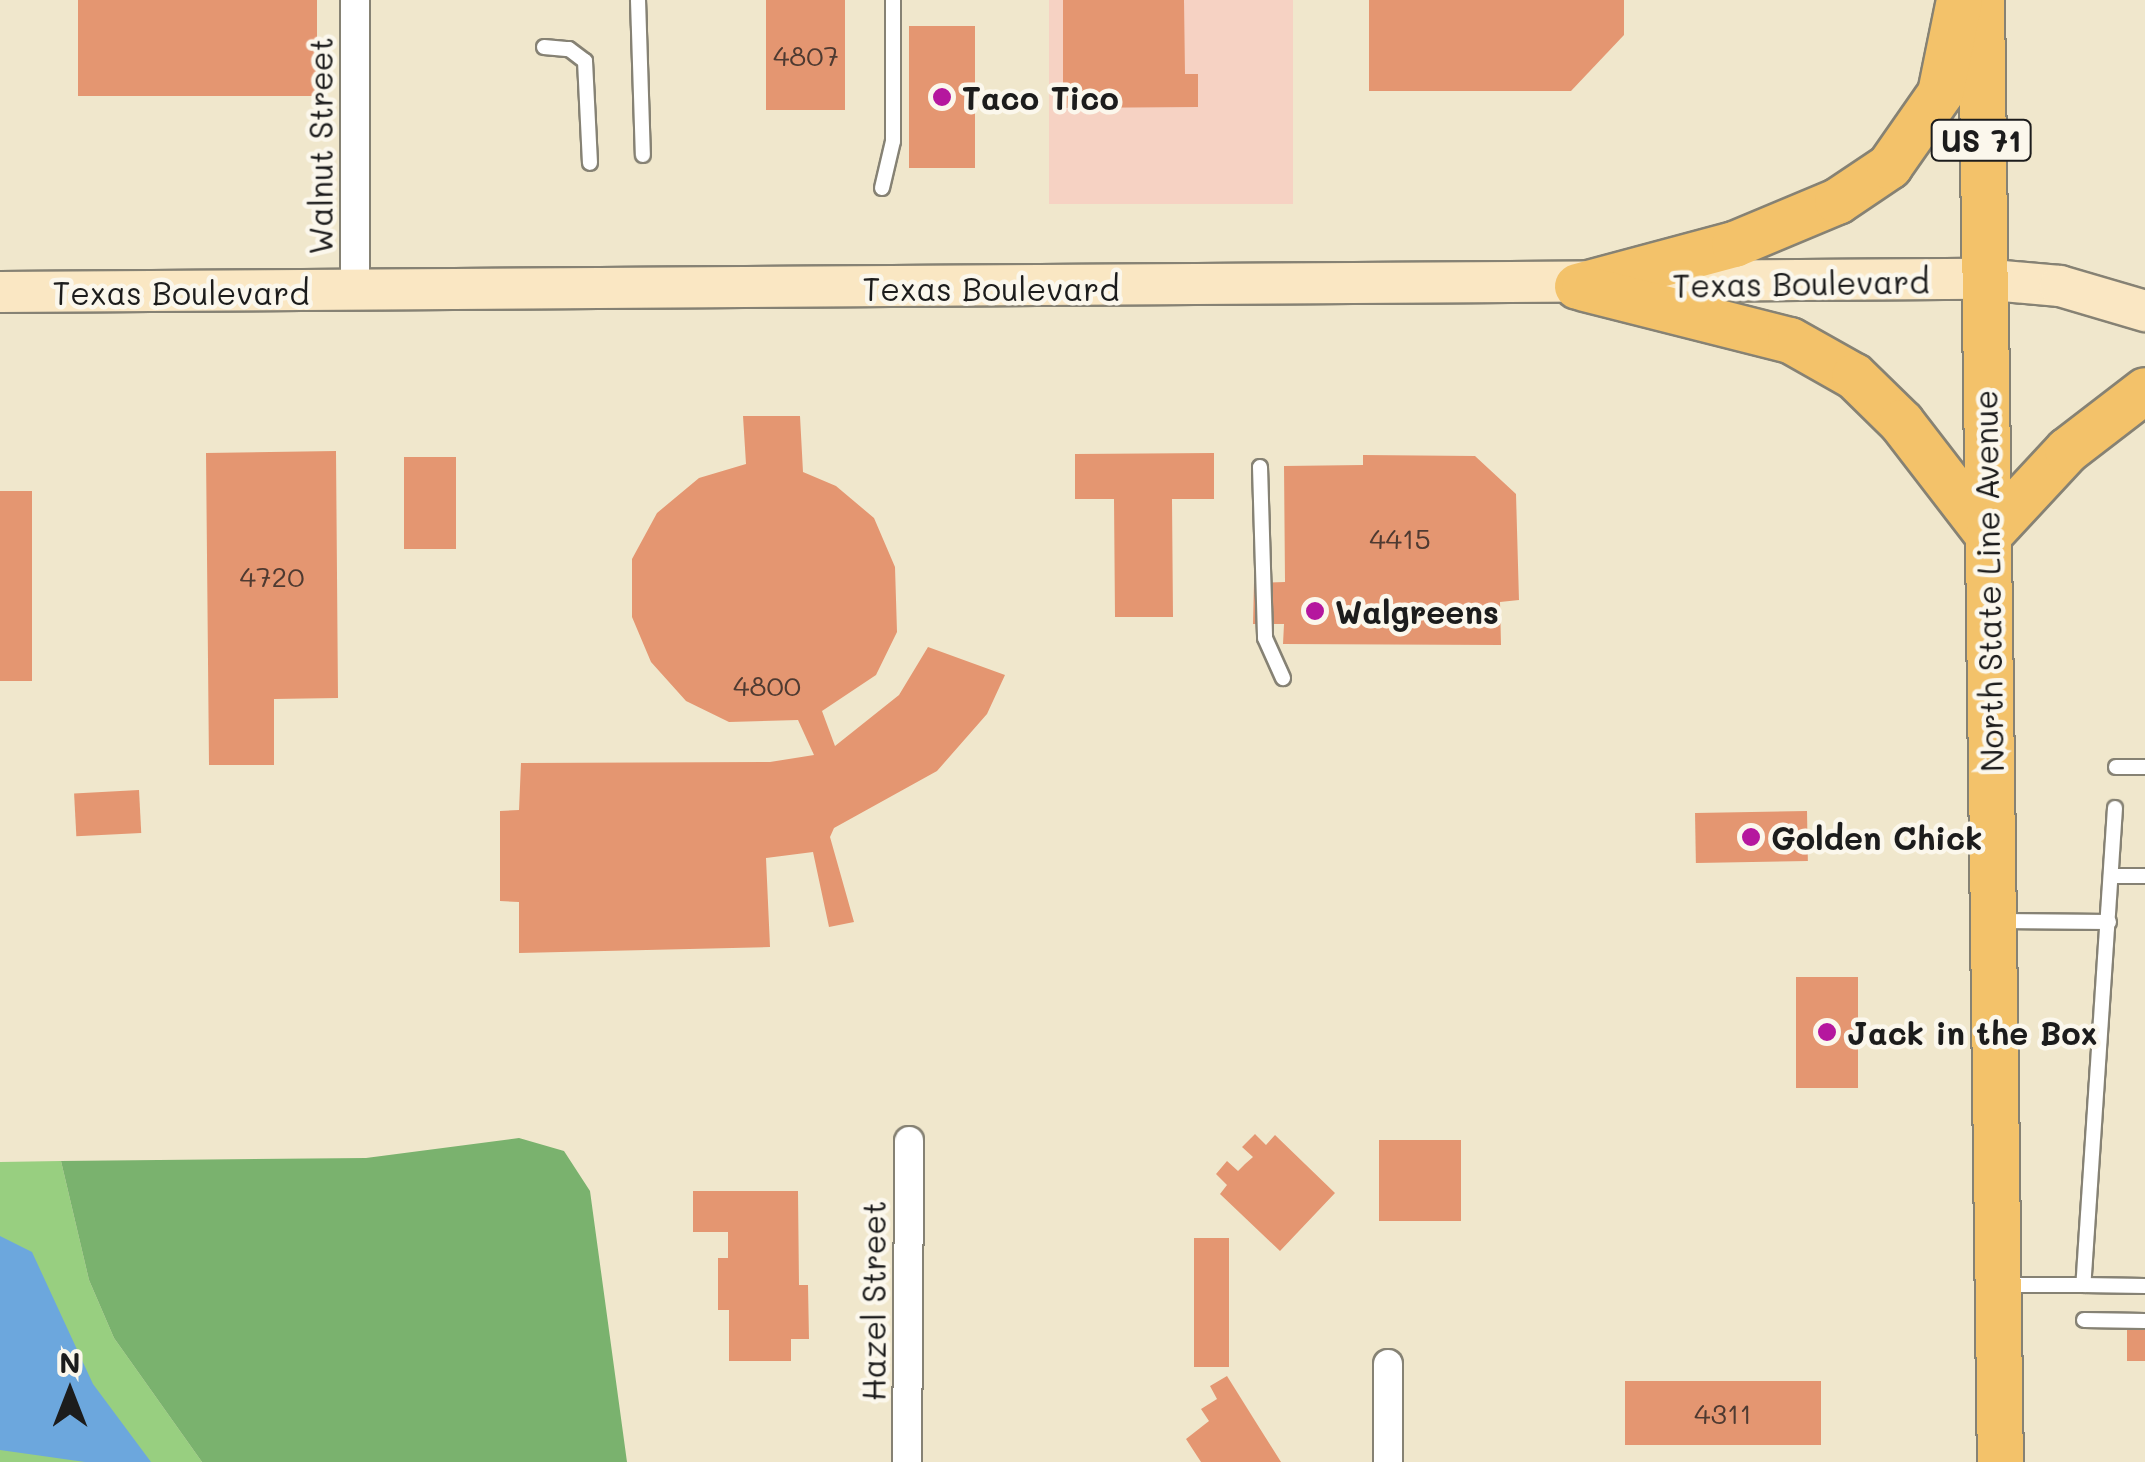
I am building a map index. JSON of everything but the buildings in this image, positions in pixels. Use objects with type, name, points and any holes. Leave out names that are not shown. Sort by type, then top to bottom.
[{"type":"main road","points":[[1577,286],[1734,244],[1837,201],[1889,166],[1940,92],[1959,0]]},
{"type":"main road","name":"North State Line Avenue","points":[[1980,0],[2000,1462]]},
{"type":"main road","name":"Texas Boulevard","points":[[0,292],[1577,286],[1982,280],[2060,286],[2145,311]]},
{"type":"main road","points":[[1577,286],[1775,335],[1854,376],[1901,422],[1988,535],[2067,450],[2145,390]]},
{"type":"street","name":"Walnut Street","points":[[355,0],[355,291]]},
{"type":"street","name":"Hazel Street","points":[[907,1462],[909,1141]]},
{"type":"street","points":[[1388,1364],[1388,1462]]},
{"type":"lane","points":[[638,0],[643,156]]},
{"type":"lane","points":[[882,188],[892,141],[893,0]]},
{"type":"lane","points":[[544,47],[569,49],[585,62],[590,163]]},
{"type":"lane","points":[[1260,468],[1265,638],[1282,678]]},
{"type":"lane","points":[[2116,767],[2145,767]]},
{"type":"lane","points":[[2084,1285],[2115,808]]},
{"type":"lane","points":[[2112,876],[2145,876]]},
{"type":"lane","points":[[1993,921],[2109,922]]},
{"type":"lane","points":[[1997,1285],[2145,1286]]},
{"type":"lane","points":[[2084,1320],[2145,1321]]},
{"type":"shaded area","points":[[1049,0],[1293,0],[1293,204],[1049,204]]},
{"type":"green space","points":[[519,1138],[564,1151],[590,1191],[627,1462],[202,1462],[114,1338],[89,1280],[61,1161],[366,1158]]},
{"type":"green space","points":[[61,1161],[89,1280],[114,1338],[202,1462],[0,1462],[0,1162]]},
{"type":"water","points":[[0,1236],[32,1252],[93,1384],[151,1462],[85,1462],[0,1450]]},
{"type":"place","name":"Taco Tico","points":[[942,97]]},
{"type":"place","name":"Walgreens","points":[[1315,611]]},
{"type":"place","name":"Golden Chick","points":[[1751,837]]},
{"type":"place","name":"Jack in the Box","points":[[1827,1032]]}]
